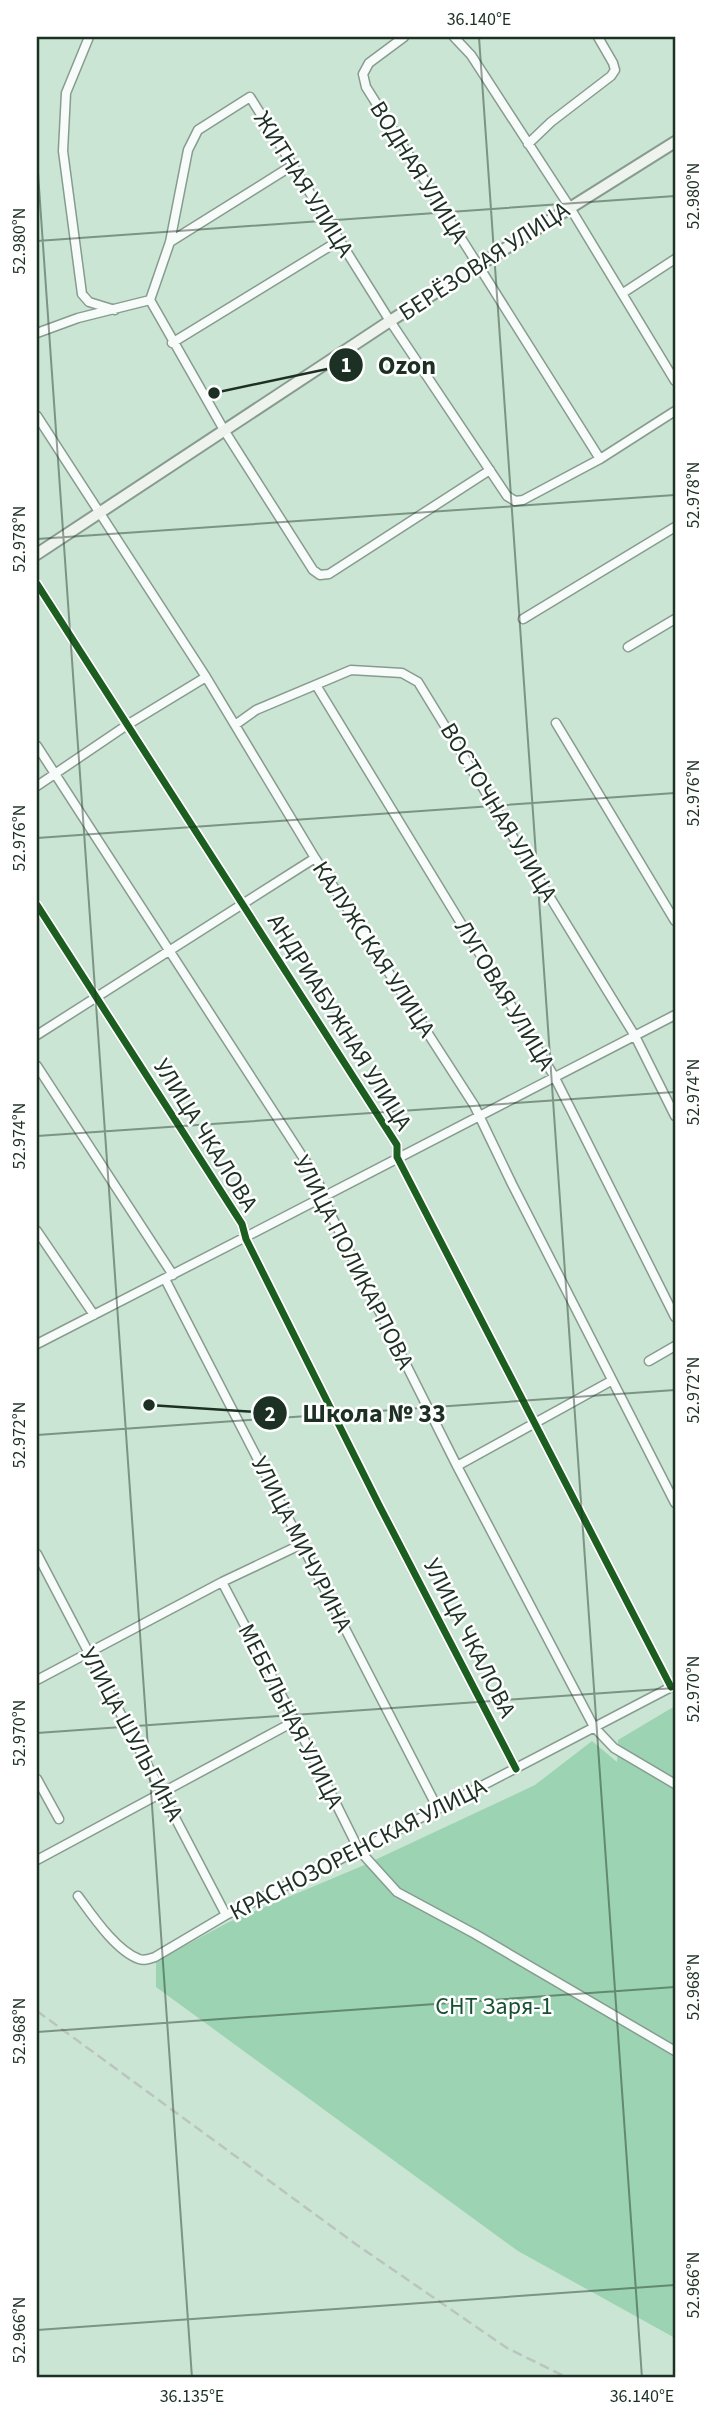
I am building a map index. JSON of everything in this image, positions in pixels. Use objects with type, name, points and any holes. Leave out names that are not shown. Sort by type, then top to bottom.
[{"type":"main road","name":"БЕРЁЗОВАЯ УЛИЦА","points":[[37,554],[390,321],[569,206],[675,142]]},
{"type":"street","points":[[89,37],[66,93],[63,151],[82,294],[89,302],[115,310]]},
{"type":"street","name":"ВОДНАЯ УЛИЦА","points":[[404,37],[369,63],[363,74],[366,87],[600,459]]},
{"type":"street","points":[[454,37],[471,55],[569,206],[675,380]]},
{"type":"street","points":[[528,144],[615,70],[598,37]]},
{"type":"street","name":"ЖИТНАЯ УЛИЦА","points":[[149,300],[170,242],[188,150],[198,130],[250,97],[390,321],[507,496],[515,501],[523,500],[600,459]]},
{"type":"street","points":[[170,242],[293,165]]},
{"type":"street","points":[[172,342],[340,240]]},
{"type":"street","points":[[623,293],[675,259]]},
{"type":"street","points":[[37,333],[78,318],[149,300],[224,430],[313,569],[320,575],[329,574],[490,470]]},
{"type":"street","points":[[600,459],[675,411]]},
{"type":"street","name":"КАЛУЖСКАЯ УЛИЦА","points":[[37,416],[206,677],[315,858],[479,1115],[611,1381],[675,1503]]},
{"type":"street","points":[[523,619],[675,527]]},
{"type":"street","name":"АНДРИАБУЖНАЯ УЛИЦА","points":[[37,584],[397,1145],[397,1157],[673,1686]]},
{"type":"street","points":[[628,647],[675,619]]},
{"type":"street","name":"ВОСТОЧНАЯ УЛИЦА","points":[[235,725],[256,710],[351,670],[402,673],[418,682],[635,1036],[675,1116]]},
{"type":"street","points":[[37,786],[127,724],[206,677]]},
{"type":"street","name":"ЛУГОВАЯ УЛИЦА","points":[[316,685],[554,1076],[675,1317]]},
{"type":"street","points":[[556,723],[675,921]]},
{"type":"street","name":"УЛИЦА ПОЛИКАРПОВА","points":[[37,746],[317,1179],[330,1213],[457,1466],[594,1727],[614,1748],[675,1784]]},
{"type":"street","points":[[37,1035],[315,858]]},
{"type":"street","name":"УЛИЦА ЧКАЛОВА","points":[[37,905],[242,1224],[246,1239],[379,1505],[516,1769]]},
{"type":"street","points":[[37,1344],[246,1239],[397,1157],[675,1015]]},
{"type":"street","name":"УЛИЦА МИЧУРИНА","points":[[37,1066],[169,1277],[438,1809]]},
{"type":"street","points":[[37,1231],[94,1315]]},
{"type":"street","points":[[649,1361],[675,1346]]},
{"type":"street","points":[[457,1466],[611,1381]]},
{"type":"street","points":[[37,1680],[222,1582],[302,1544]]},
{"type":"street","name":"УЛИЦА ШУЛЬГИНА","points":[[37,1554],[226,1915]]},
{"type":"street","name":"МЕБЕЛЬНАЯ УЛИЦА","points":[[222,1582],[359,1850],[397,1892],[475,1934],[675,2051]]},
{"type":"street","name":"КРАСНОЗОРЕНСКАЯ УЛИЦА","points":[[78,1896],[99,1924],[125,1950],[137,1959],[155,1957],[226,1915],[359,1850],[673,1686]]},
{"type":"street","points":[[37,1860],[295,1721]]},
{"type":"street","points":[[37,1779],[59,1819]]},
{"type":"green space","name":"СНТ Заря-1","points":[[675,1706],[675,2338],[518,2251],[156,1987],[156,1961],[229,1922],[362,1866],[535,1785],[592,1741],[617,1762],[618,1740]]},
{"type":"railway","points":[[37,2011],[357,2245],[507,2348],[568,2378]]},
{"type":"cycle path","points":[[37,584],[397,1145],[397,1157],[671,1687]]},
{"type":"cycle path","points":[[37,905],[242,1224],[246,1239],[379,1505],[516,1769]]},
{"type":"place","name":"Ozon","points":[[214,393]]},
{"type":"place","name":"Школа № 33","points":[[149,1405]]}]
